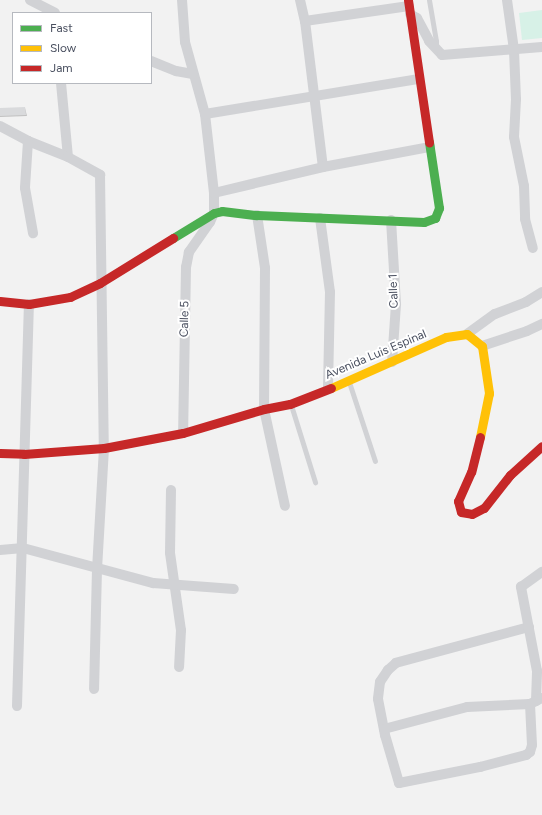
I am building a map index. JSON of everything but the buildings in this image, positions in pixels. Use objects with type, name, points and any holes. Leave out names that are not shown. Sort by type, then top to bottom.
[{"type":"street","points":[[30,0],[39,3],[52,12]]},
{"type":"street","points":[[182,0],[185,42],[205,114],[214,193],[214,213]]},
{"type":"street","points":[[300,0],[305,21],[324,167]]},
{"type":"street","points":[[507,0],[514,50],[516,99],[514,137],[524,186],[525,219],[533,248]]},
{"type":"street","points":[[305,21],[409,7]]},
{"type":"street","points":[[409,7],[436,49],[445,55],[542,47]]},
{"type":"street","points":[[0,301],[29,304],[70,296],[100,283],[214,213],[227,211],[257,215],[424,222],[435,218],[438,208],[409,7]]},
{"type":"street","points":[[152,60],[176,71],[193,74]]},
{"type":"street","points":[[205,114],[419,80]]},
{"type":"street","points":[[61,84],[68,157]]},
{"type":"street","points":[[0,126],[28,141],[68,157],[100,175],[100,283],[104,448],[97,569],[94,689]]},
{"type":"street","points":[[28,141],[26,188],[33,233]]},
{"type":"street","points":[[214,193],[324,167],[430,147]]},
{"type":"street","name":"Calle 5","points":[[183,433],[186,267],[189,252],[210,222],[214,213]]},
{"type":"street","points":[[257,215],[265,268],[264,409],[285,506]]},
{"type":"street","points":[[320,218],[330,292],[328,389]]},
{"type":"street","name":"Calle 1","points":[[391,220],[396,304],[392,362]]},
{"type":"street","points":[[542,292],[526,302],[495,314],[467,334],[482,346],[487,370],[489,393],[471,472],[458,501],[462,512],[472,514],[484,508],[510,475],[542,446]]},
{"type":"street","points":[[17,706],[23,548],[24,454],[29,304]]},
{"type":"street","points":[[482,346],[527,331],[542,324]]},
{"type":"street","name":"Avenida Luis Espinal","points":[[0,453],[24,454],[104,448],[183,433],[264,409],[290,404],[349,381],[446,337],[467,334]]},
{"type":"street","points":[[171,490],[170,553],[181,630],[180,667]]},
{"type":"street","points":[[0,550],[23,548],[153,583],[234,589]]},
{"type":"street","points":[[529,627],[396,663],[388,670],[380,682],[378,699],[384,729],[399,783],[480,767],[526,755],[530,752],[536,701],[537,671],[529,627],[521,587],[542,572]]},
{"type":"street","points":[[384,729],[467,707],[536,701]]},
{"type":"lane","points":[[429,0],[436,49]]},
{"type":"lane","points":[[349,381],[375,461]]},
{"type":"lane","points":[[290,404],[315,482]]},
{"type":"green space","points":[[542,10],[542,38],[522,40],[519,13]]},
{"type":"traffic: fast","points":[[173,238],[214,213],[222,211],[257,215],[424,222],[435,218],[439,208],[429,142]]},
{"type":"traffic: slow","points":[[331,388],[446,337],[467,334],[482,346],[489,393],[480,437]]},
{"type":"traffic: jam","points":[[408,0],[429,142]]},
{"type":"traffic: jam","points":[[0,301],[29,304],[70,297],[100,283],[173,238]]},
{"type":"traffic: jam","points":[[0,453],[24,454],[104,448],[183,433],[264,409],[290,404],[331,388]]},
{"type":"traffic: jam","points":[[480,437],[471,472],[458,501],[461,512],[472,514],[484,508],[510,475],[542,446]]}]
